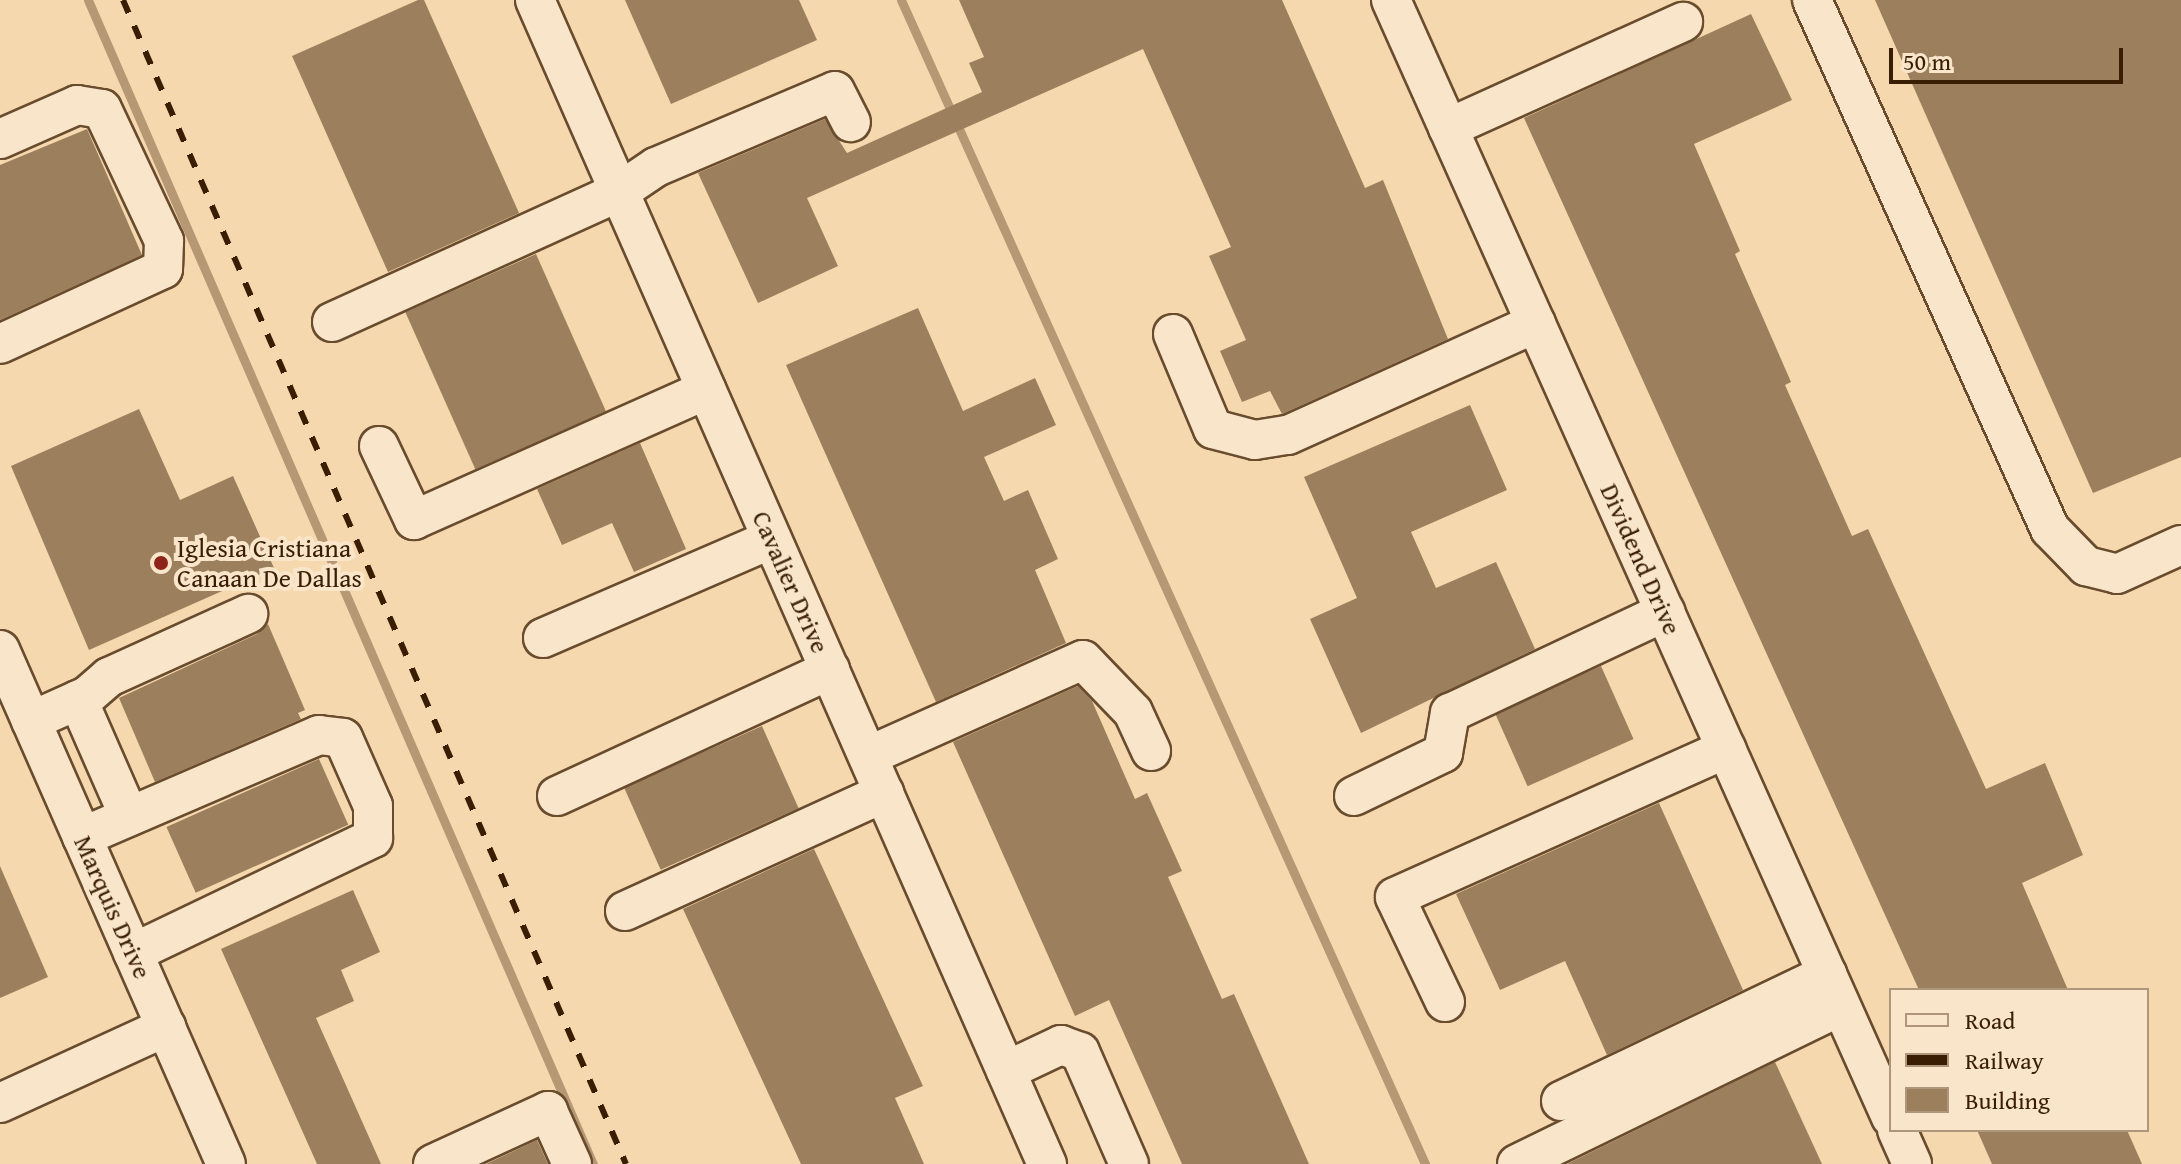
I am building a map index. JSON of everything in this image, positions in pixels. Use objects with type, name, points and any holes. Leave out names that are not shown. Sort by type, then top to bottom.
[{"type":"street","name":"Cavalier Drive","points":[[535,0],[1047,1164]]},
{"type":"street","name":"Dividend Drive","points":[[1391,0],[1889,1113]]},
{"type":"street","points":[[1812,0],[2050,529],[2086,566],[2117,574],[2181,545]]},
{"type":"street","points":[[1448,128],[1683,22]]},
{"type":"street","points":[[332,322],[619,192],[656,167],[835,91],[851,122]]},
{"type":"street","points":[[0,139],[77,105],[102,109],[164,241],[163,269],[0,344]]},
{"type":"street","points":[[1173,334],[1213,429],[1255,440],[1288,435],[1536,323]]},
{"type":"street","points":[[379,446],[414,520],[706,390]]},
{"type":"street","points":[[543,638],[772,539]]},
{"type":"street","points":[[1354,796],[1443,753],[1450,713],[1665,612]]},
{"type":"street","points":[[31,721],[78,700],[109,677],[248,614]]},
{"type":"street","name":"Marquis Drive","points":[[0,650],[226,1164]]},
{"type":"street","points":[[868,756],[1083,660],[1133,712],[1151,751]]},
{"type":"street","points":[[557,796],[830,670]]},
{"type":"street","points":[[78,700],[124,804]]},
{"type":"street","points":[[79,829],[124,804],[319,735],[343,738],[373,806],[373,838],[133,953]]},
{"type":"street","points":[[1445,1002],[1395,897],[1726,749]]},
{"type":"street","points":[[625,911],[884,793]]},
{"type":"street","points":[[1561,1101],[1834,990]]},
{"type":"street","points":[[1517,1164],[1834,990]]},
{"type":"street","points":[[0,1103],[166,1027]]},
{"type":"street","points":[[1006,1071],[1061,1045],[1080,1052],[1129,1164]]},
{"type":"street","points":[[433,1164],[548,1111],[572,1164]]},
{"type":"street","points":[[1898,1132],[1912,1164]]},
{"type":"building","points":[[424,0],[519,213],[388,272],[292,56]]},
{"type":"building","points":[[625,0],[799,0],[817,40],[671,104]]},
{"type":"building","points":[[959,0],[1282,0],[1365,188],[1383,180],[1448,339],[1282,414],[1270,391],[1242,402],[1220,351],[1246,340],[1209,256],[1231,247],[1143,49],[807,198],[838,266],[758,303],[698,173],[825,119],[847,153],[982,92],[969,63],[984,57]]},
{"type":"building","points":[[1875,0],[2181,0],[2181,457],[2093,493]]},
{"type":"building","points":[[1751,14],[1792,100],[1694,144],[1740,251],[1735,254],[1791,382],[1785,385],[1852,536],[1868,529],[1986,789],[2045,763],[2083,855],[2022,883],[2067,988],[1918,988],[1524,118]]},
{"type":"building","points":[[87,129],[142,255],[0,320],[0,165]]},
{"type":"building","points":[[536,254],[606,411],[475,469],[405,312]]},
{"type":"building","points":[[918,308],[963,411],[1035,378],[1056,425],[984,457],[1004,501],[1028,490],[1058,559],[1035,570],[1066,643],[936,702],[786,365]]},
{"type":"building","points":[[1470,405],[1507,490],[1411,532],[1436,588],[1496,562],[1535,649],[1361,733],[1310,619],[1357,598],[1304,477]]},
{"type":"building","points":[[139,409],[180,500],[233,476],[274,568],[89,650],[11,466]]},
{"type":"building","points":[[640,443],[686,549],[634,572],[612,523],[562,545],[537,489]]},
{"type":"building","points":[[268,624],[305,710],[298,713],[301,719],[155,782],[119,698],[257,634]]},
{"type":"building","points":[[1601,666],[1634,739],[1528,786],[1495,713]]},
{"type":"building","points":[[1078,686],[1092,701],[1135,799],[1147,793],[1182,871],[1168,877],[1222,999],[1234,994],[1309,1164],[1182,1164],[1109,1000],[1075,1016],[953,742]]},
{"type":"building","points":[[762,726],[799,808],[661,870],[624,787]]},
{"type":"building","points":[[319,759],[348,825],[196,893],[166,827]]},
{"type":"building","points":[[1659,803],[1743,990],[1607,1055],[1565,961],[1500,990],[1456,894]]},
{"type":"building","points":[[814,849],[923,1086],[895,1098],[924,1164],[801,1164],[683,909]]},
{"type":"building","points":[[0,866],[48,977],[0,998]]},
{"type":"building","points":[[353,890],[380,952],[341,970],[354,1001],[316,1018],[381,1164],[317,1164],[221,949]]},
{"type":"building","points":[[1775,1062],[1822,1164],[1567,1164]]},
{"type":"building","points":[[1978,1132],[2128,1132],[2142,1164],[1992,1164]]},
{"type":"building","points":[[537,1140],[548,1164],[486,1164]]},
{"type":"waterway","points":[[88,0],[593,1164]]},
{"type":"waterway","points":[[901,0],[1425,1164]]},
{"type":"railway","points":[[123,0],[626,1164]]},
{"type":"place","name":"Iglesia Cristiana Canaan De Dallas","points":[[161,563]]}]
